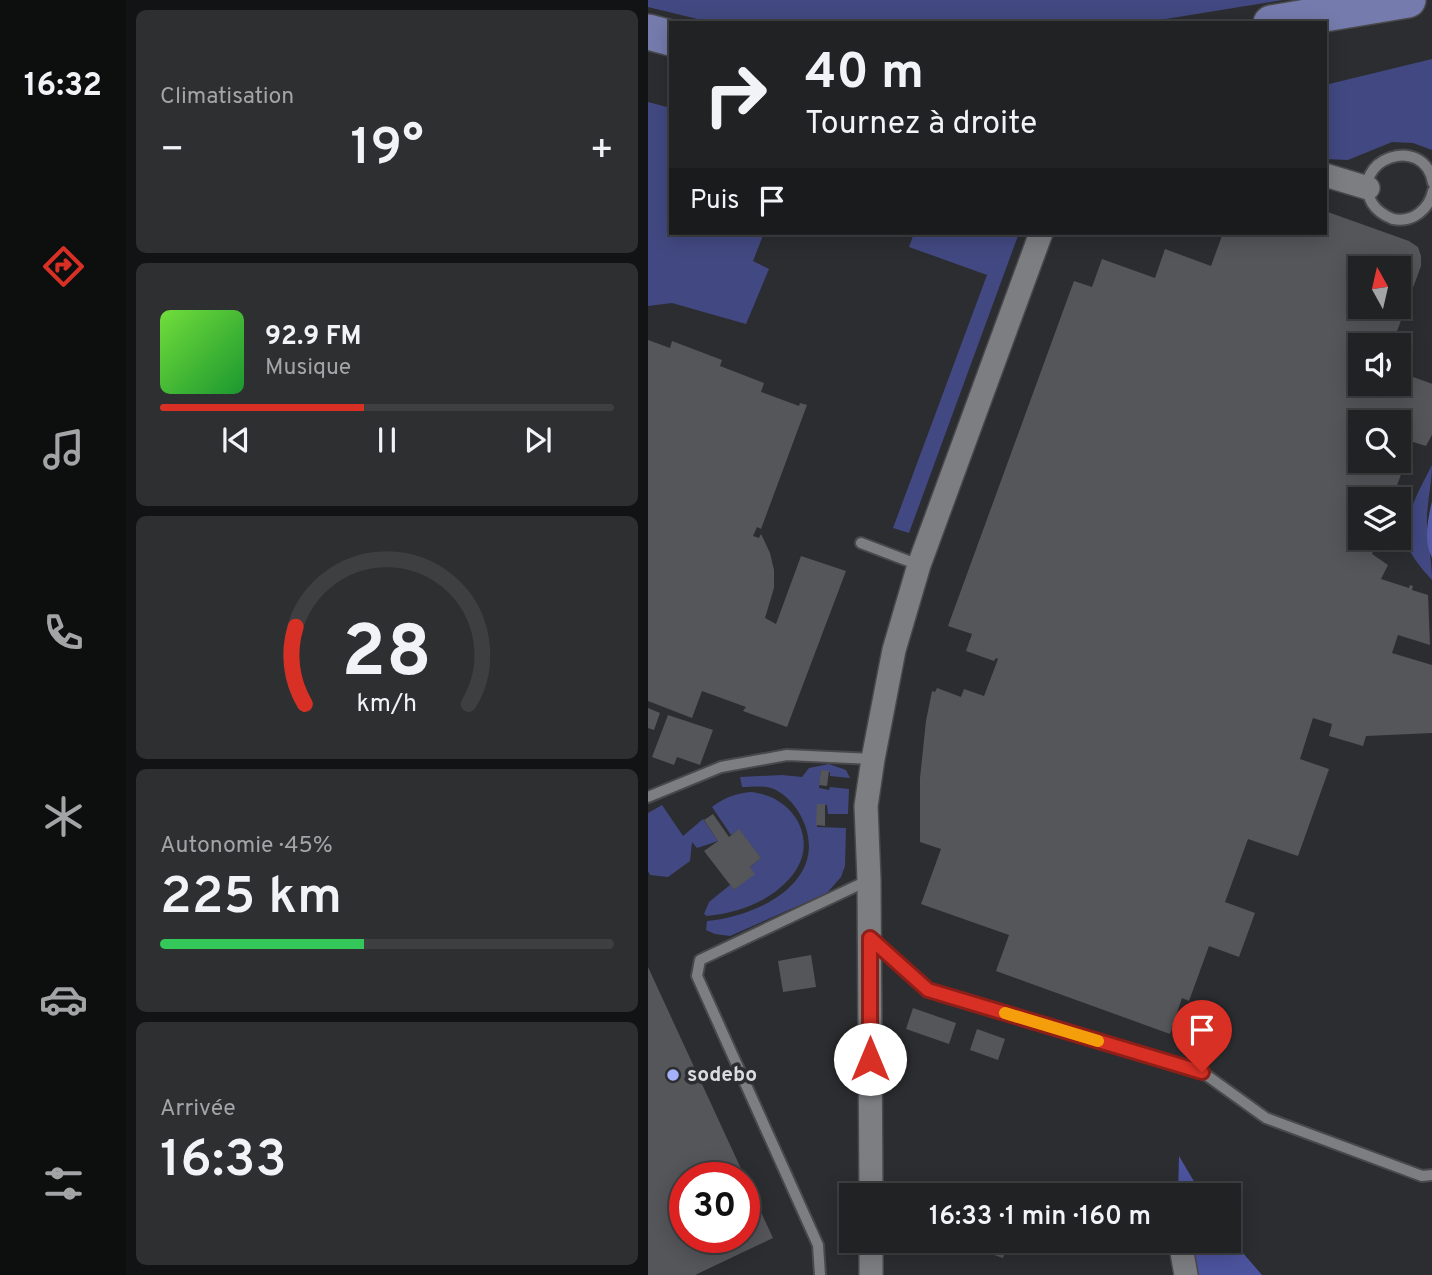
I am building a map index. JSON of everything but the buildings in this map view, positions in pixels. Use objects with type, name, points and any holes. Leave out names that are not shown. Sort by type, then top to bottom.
[{"type":"main road","points":[[1284,21],[1408,0]]},
{"type":"main road","points":[[648,32],[669,37]]},
{"type":"street","points":[[1327,176],[1368,188]]},
{"type":"street","points":[[871,1183],[870,938],[866,806],[873,759],[894,650],[919,565],[1040,235]]},
{"type":"street","points":[[871,1253],[871,1275]]},
{"type":"street","points":[[1182,1253],[1186,1275]]},
{"type":"lane","points":[[1433,183],[1427,168],[1420,161],[1400,155],[1390,156],[1374,169],[1368,188],[1370,199],[1376,208],[1395,219],[1417,215],[1426,208],[1433,191]]},
{"type":"lane","points":[[861,543],[919,565]]},
{"type":"lane","points":[[648,797],[721,767],[787,755],[873,759]]},
{"type":"lane","points":[[820,1275],[818,1245],[697,976],[700,960],[869,880]]},
{"type":"lane","points":[[870,938],[928,990],[1202,1072],[1266,1118],[1422,1176],[1433,1175]]},
{"type":"shaded area","points":[[648,0],[1283,0],[1153,21],[706,21],[648,7]]},
{"type":"shaded area","points":[[1432,59],[1432,150],[1413,143],[1392,142],[1348,160],[1327,159],[1327,85]]},
{"type":"shaded area","points":[[648,102],[669,107],[669,235],[763,235],[753,261],[769,269],[746,324],[672,303],[648,306]]},
{"type":"shaded area","points":[[913,235],[1018,235],[909,533],[893,528],[987,275],[909,247]]},
{"type":"shaded area","points":[[1432,465],[1427,518],[1432,580],[1410,550],[1411,511]]},
{"type":"shaded area","points":[[1432,501],[1433,558],[1427,537]]},
{"type":"shaded area","points":[[829,764],[846,770],[850,778],[830,776],[830,772],[821,770],[819,788],[849,789],[848,814],[828,814],[827,805],[817,805],[817,827],[846,828],[845,866],[841,877],[827,893],[730,936],[706,930],[707,921],[750,911],[778,896],[799,876],[809,853],[807,831],[791,802],[774,789],[742,787],[740,777],[802,777],[809,768]]},
{"type":"shaded area","points":[[750,792],[766,795],[790,811],[803,836],[799,864],[782,886],[763,900],[741,909],[707,916],[704,914],[709,902],[730,885],[734,890],[754,874],[750,867],[761,858],[739,830],[731,835],[712,807],[730,796]]},
{"type":"shaded area","points":[[662,805],[683,836],[703,819],[718,841],[697,848],[692,842],[690,861],[668,877],[650,875],[648,871],[648,813]]},
{"type":"shaded area","points":[[1179,1156],[1195,1183],[1178,1183]]},
{"type":"shaded area","points":[[1241,1251],[1262,1275],[1177,1275],[1178,1253],[1241,1253]]},
{"type":"slow traffic","points":[[1005,1013],[1098,1041]]},
{"type":"place","name":"sodebo","points":[[673,1075]]},
{"type":"route","points":[[870,1059],[870,938],[928,990],[1202,1072]]}]
